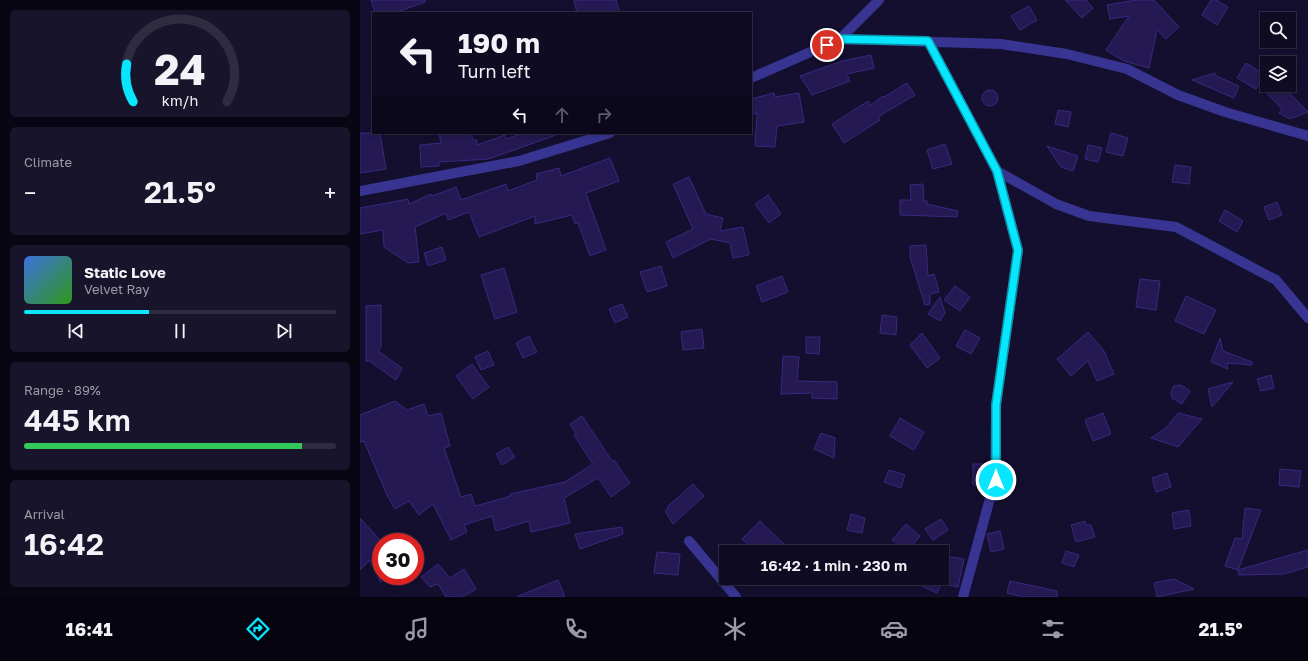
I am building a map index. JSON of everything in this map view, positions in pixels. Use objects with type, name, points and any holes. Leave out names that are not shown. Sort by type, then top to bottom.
[{"type":"street","points":[[752,78],[840,39],[879,0]]},
{"type":"street","points":[[840,39],[1001,44],[1067,54],[1127,69],[1185,97],[1225,112],[1308,136]]},
{"type":"street","points":[[928,41],[997,171],[1018,250],[996,405],[996,480],[963,597]]},
{"type":"street","points":[[360,191],[519,161],[607,134]]},
{"type":"street","points":[[997,171],[1056,204],[1089,216],[1176,227],[1276,280],[1308,318]]},
{"type":"street","points":[[689,541],[736,597]]},
{"type":"building","points":[[371,0],[425,0],[425,2],[397,12],[375,12]]},
{"type":"building","points":[[574,0],[616,0],[620,12],[577,12]]},
{"type":"building","points":[[1065,0],[1086,0],[1093,8],[1082,18]]},
{"type":"building","points":[[1136,0],[1154,0],[1179,27],[1166,39],[1157,30],[1149,68],[1124,61],[1106,50],[1129,16],[1110,19],[1107,5]]},
{"type":"building","points":[[1211,0],[1216,0],[1228,7],[1217,25],[1202,15]]},
{"type":"building","points":[[1029,6],[1037,20],[1020,30],[1011,16]]},
{"type":"building","points":[[871,55],[874,68],[847,74],[850,81],[812,95],[800,76],[842,61]]},
{"type":"building","points":[[1246,63],[1260,72],[1260,82],[1256,89],[1237,78]]},
{"type":"building","points":[[1215,73],[1216,76],[1239,86],[1234,98],[1192,80]]},
{"type":"building","points":[[907,83],[915,95],[878,117],[880,120],[844,143],[832,124],[868,101],[871,105],[883,96],[884,97]]},
{"type":"building","points":[[990,90],[996,92],[998,98],[996,104],[990,106],[984,104],[982,98],[984,92]]},
{"type":"building","points":[[1266,92],[1289,92],[1308,112],[1290,119],[1279,113],[1282,109]]},
{"type":"building","points":[[774,93],[775,97],[799,93],[804,122],[777,126],[775,147],[755,146],[757,113],[752,115],[752,99]]},
{"type":"building","points":[[1058,110],[1071,112],[1068,127],[1055,124]]},
{"type":"building","points":[[360,133],[380,134],[386,169],[360,173]]},
{"type":"building","points":[[1111,133],[1128,138],[1123,156],[1106,152]]},
{"type":"building","points":[[439,134],[471,134],[473,140],[477,140],[477,145],[505,135],[506,139],[521,134],[556,134],[489,159],[439,162],[439,166],[421,167],[420,145],[441,143]]},
{"type":"building","points":[[945,144],[952,164],[933,169],[927,150]]},
{"type":"building","points":[[1088,145],[1102,148],[1098,162],[1085,159]]},
{"type":"building","points":[[1047,146],[1078,156],[1073,171],[1061,167]]},
{"type":"building","points":[[610,158],[619,181],[586,193],[606,250],[590,256],[578,223],[575,224],[572,215],[535,224],[535,216],[479,237],[469,212],[448,220],[446,213],[415,227],[419,262],[408,263],[384,247],[383,230],[360,234],[360,208],[408,199],[409,204],[431,194],[432,196],[456,187],[461,200],[506,184],[508,191],[537,180],[536,174],[559,168],[561,176]]},
{"type":"building","points":[[1175,165],[1191,167],[1189,184],[1172,182]]},
{"type":"building","points":[[689,177],[706,214],[723,218],[720,231],[743,227],[749,255],[733,258],[730,243],[711,239],[673,258],[666,242],[693,229],[673,184]]},
{"type":"building","points":[[923,184],[924,201],[927,201],[927,204],[958,211],[957,217],[900,215],[900,200],[911,200],[910,185]]},
{"type":"building","points":[[768,195],[781,214],[769,223],[755,204]]},
{"type":"building","points":[[1277,202],[1282,215],[1269,220],[1264,207]]},
{"type":"building","points":[[1225,210],[1243,221],[1237,232],[1219,221]]},
{"type":"building","points":[[926,245],[928,276],[934,274],[939,292],[930,294],[930,304],[925,305],[910,257],[910,246]]},
{"type":"building","points":[[442,247],[446,260],[428,266],[424,253]]},
{"type":"building","points":[[661,266],[667,286],[647,292],[640,272]]},
{"type":"building","points":[[504,268],[517,312],[495,319],[481,275]]},
{"type":"building","points":[[782,276],[788,292],[762,302],[756,286]]},
{"type":"building","points":[[1140,279],[1160,281],[1156,310],[1136,307]]},
{"type":"building","points":[[955,286],[970,297],[960,311],[944,300]]},
{"type":"building","points":[[1186,296],[1216,310],[1204,334],[1175,321]]},
{"type":"building","points":[[940,297],[945,313],[940,321],[928,314]]},
{"type":"building","points":[[622,304],[628,317],[615,323],[609,309]]},
{"type":"building","points":[[381,305],[381,347],[378,351],[402,368],[396,380],[368,360],[366,362],[366,306]]},
{"type":"building","points":[[882,315],[897,317],[896,335],[880,333]]},
{"type":"building","points":[[702,329],[704,348],[683,350],[681,332]]},
{"type":"building","points":[[965,330],[980,338],[971,354],[956,346]]},
{"type":"building","points":[[1088,332],[1104,351],[1114,374],[1097,381],[1088,361],[1071,376],[1057,359]]},
{"type":"building","points":[[922,333],[940,358],[927,368],[910,345]]},
{"type":"building","points":[[529,336],[537,352],[523,358],[516,343]]},
{"type":"building","points":[[806,337],[820,337],[819,354],[806,353]]},
{"type":"building","points":[[1220,338],[1223,351],[1252,362],[1252,365],[1227,363],[1228,369],[1211,362]]},
{"type":"building","points":[[488,351],[494,365],[481,370],[475,357]]},
{"type":"building","points":[[783,356],[799,357],[797,381],[837,382],[837,399],[812,398],[812,393],[781,394]]},
{"type":"building","points":[[472,364],[489,387],[473,399],[456,376]]},
{"type":"building","points":[[1271,375],[1274,388],[1261,391],[1257,379]]},
{"type":"building","points":[[1233,382],[1212,407],[1208,389]]},
{"type":"building","points":[[1181,385],[1190,391],[1182,404],[1172,398],[1171,392],[1174,386]]},
{"type":"building","points":[[395,401],[407,410],[424,404],[428,416],[441,413],[450,446],[444,448],[461,497],[471,494],[475,506],[511,496],[510,494],[565,482],[593,464],[574,435],[576,433],[570,424],[582,416],[612,461],[614,460],[630,483],[611,497],[598,478],[564,498],[570,523],[531,532],[529,521],[496,531],[492,516],[464,525],[467,532],[451,540],[433,504],[419,515],[409,501],[395,509],[387,495],[364,441],[360,442],[360,415]]},
{"type":"building","points":[[1103,413],[1111,434],[1093,441],[1085,420]]},
{"type":"building","points":[[1178,413],[1202,419],[1178,447],[1151,438],[1166,428]]},
{"type":"building","points":[[900,418],[924,432],[914,450],[890,436]]},
{"type":"building","points":[[821,433],[835,438],[834,458],[814,449]]},
{"type":"building","points":[[508,447],[515,457],[502,465],[496,454]]},
{"type":"building","points":[[973,464],[987,464],[985,491],[973,484]]},
{"type":"building","points":[[1280,469],[1301,471],[1299,487],[1279,485]]},
{"type":"building","points":[[889,470],[905,475],[901,488],[884,482]]},
{"type":"building","points":[[1167,473],[1171,487],[1156,492],[1152,478]]},
{"type":"building","points":[[693,484],[704,496],[673,524],[665,511],[668,509],[667,507]]},
{"type":"building","points":[[1245,508],[1261,510],[1238,570],[1225,566],[1235,538],[1242,539]]},
{"type":"building","points":[[1189,510],[1191,526],[1174,529],[1172,513]]},
{"type":"building","points":[[851,514],[865,518],[862,533],[847,530]]},
{"type":"building","points":[[360,518],[374,533],[372,533],[372,564],[370,560],[360,570]]},
{"type":"building","points":[[941,519],[948,530],[933,540],[925,529]]},
{"type":"building","points":[[760,521],[785,545],[748,545],[742,539]]},
{"type":"building","points":[[1085,521],[1086,525],[1091,525],[1095,537],[1076,542],[1071,525]]},
{"type":"building","points":[[906,524],[920,536],[913,545],[898,545],[892,540]]},
{"type":"building","points":[[622,527],[623,534],[580,549],[575,534]]},
{"type":"building","points":[[1000,531],[1004,549],[991,552],[987,534]]},
{"type":"building","points":[[1308,550],[1308,567],[1284,574],[1239,575],[1238,570]]},
{"type":"building","points":[[1066,551],[1079,555],[1074,567],[1062,563]]},
{"type":"building","points":[[657,552],[680,554],[678,575],[654,573]]},
{"type":"building","points":[[949,557],[964,559],[958,587],[947,585],[949,585]]},
{"type":"building","points":[[438,564],[450,578],[464,569],[476,589],[462,597],[446,597],[438,584],[430,587],[424,580],[424,575]]},
{"type":"building","points":[[1174,579],[1194,589],[1157,597],[1154,583]]},
{"type":"building","points":[[558,580],[565,597],[518,597],[518,596]]},
{"type":"building","points":[[1010,581],[1057,591],[1057,597],[1023,597],[1007,593]]},
{"type":"building","points":[[920,585],[941,585],[937,593]]},
{"type":"route","points":[[827,45],[840,39],[928,41],[997,171],[1018,250],[996,405],[996,480]]}]
